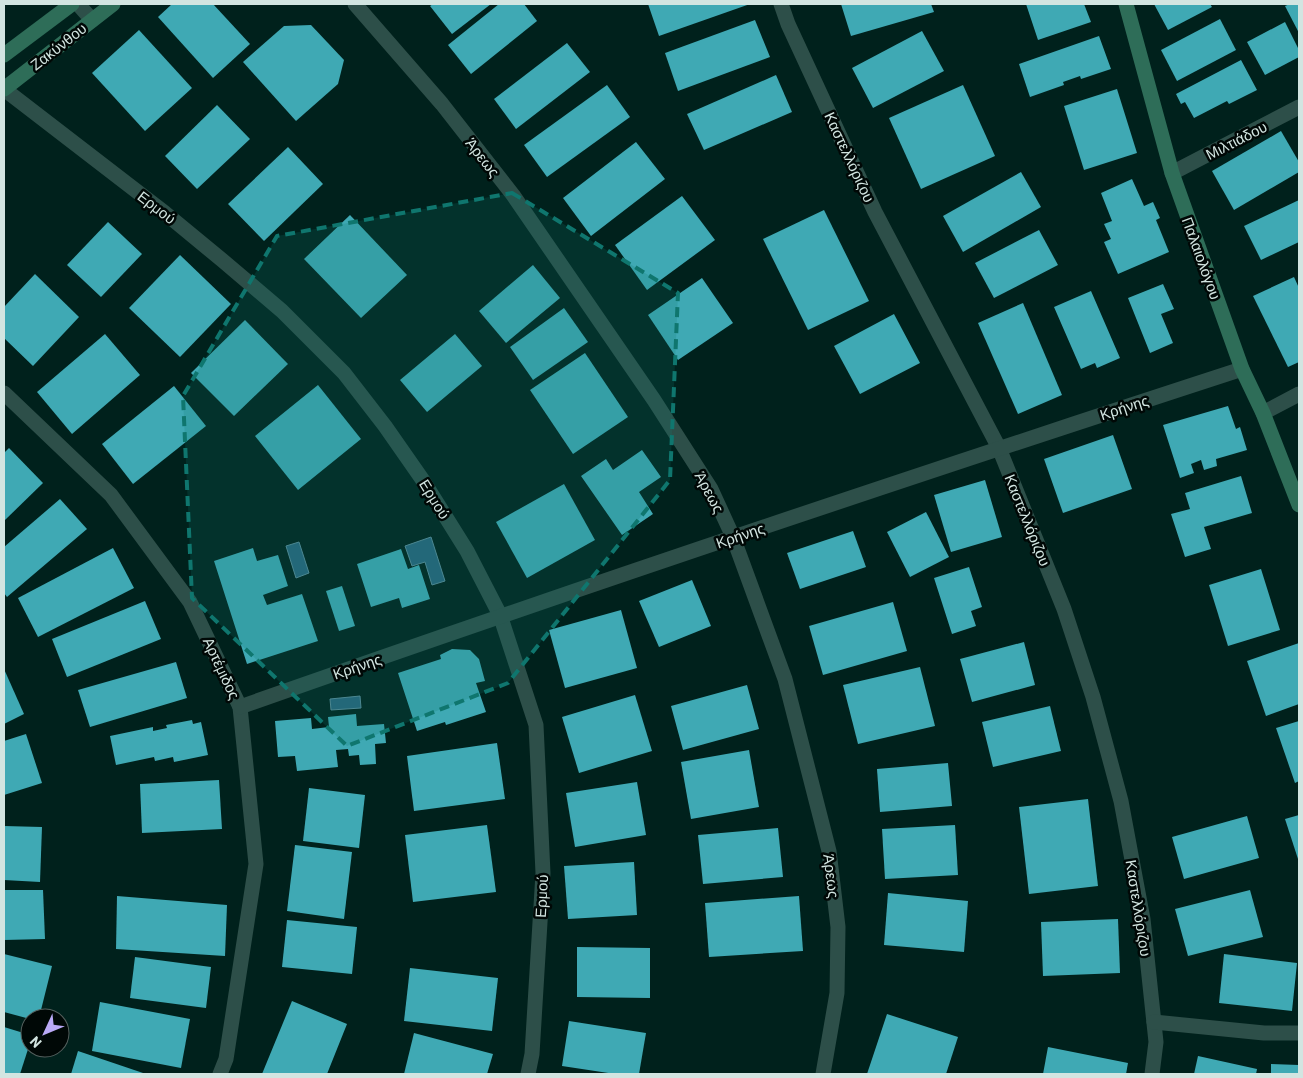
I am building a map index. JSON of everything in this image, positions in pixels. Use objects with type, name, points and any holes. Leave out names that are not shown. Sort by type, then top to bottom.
[{"type":"street","name":"Ζακύνθου","points":[[4,55],[72,4]]},
{"type":"street","points":[[78,4],[92,20]]},
{"type":"street","name":"Ζακύνθου","points":[[4,89],[113,4]]},
{"type":"street","name":"Άρεως","points":[[355,4],[442,104],[512,195],[557,258],[654,400],[711,489],[733,538],[785,679],[829,851],[838,927],[837,992],[823,1074]]},
{"type":"street","name":"Καστελλόριζου","points":[[781,4],[788,24],[875,212],[999,448],[1064,609],[1093,697],[1121,801],[1143,919],[1156,1042],[1152,1074]]},
{"type":"street","name":"Παλαιολόγου","points":[[1126,4],[1172,173],[1242,369],[1263,413],[1299,505]]},
{"type":"street","name":"Ερμού","points":[[4,89],[165,213],[222,260],[282,311],[344,372],[427,486],[467,551],[500,615],[536,725],[543,873],[532,1054],[528,1074]]},
{"type":"street","name":"Μιλτιάδου","points":[[1172,173],[1299,108]]},
{"type":"street","name":"Κρήνης","points":[[240,707],[500,615],[1242,369]]},
{"type":"street","name":"Αρτέμιδος","points":[[4,393],[110,495],[190,602],[240,707],[256,864],[226,1059],[220,1074]]},
{"type":"street","points":[[1263,413],[1299,394]]},
{"type":"street","points":[[1154,1022],[1264,1033],[1299,1033]]},
{"type":"highlighted area","points":[[512,193],[678,293],[670,480],[508,683],[347,746],[192,598],[183,396],[277,236]]},
{"type":"water","points":[[431,537],[445,581],[432,585],[425,562],[412,566],[405,546]]},
{"type":"water","points":[[299,542],[309,573],[296,578],[286,546]]},
{"type":"water","points":[[360,696],[361,708],[331,710],[330,699]]},
{"type":"building","points":[[172,4],[213,4],[250,44],[213,78],[158,17]]},
{"type":"building","points":[[433,4],[491,4],[452,34],[430,6]]},
{"type":"building","points":[[499,4],[524,4],[537,21],[471,74],[448,45]]},
{"type":"building","points":[[648,4],[750,4],[659,36]]},
{"type":"building","points":[[841,4],[931,4],[934,12],[851,36]]},
{"type":"building","points":[[1026,4],[1084,4],[1091,22],[1038,40]]},
{"type":"building","points":[[1154,4],[1210,4],[1212,7],[1168,30]]},
{"type":"building","points":[[1299,4],[1299,33],[1285,6]]},
{"type":"building","points":[[1220,19],[1236,50],[1177,81],[1161,50]]},
{"type":"building","points":[[755,20],[770,57],[678,91],[665,53]]},
{"type":"building","points":[[1285,22],[1299,50],[1299,57],[1265,75],[1247,42]]},
{"type":"building","points":[[311,25],[344,60],[338,84],[296,121],[243,62],[284,26]]},
{"type":"building","points":[[139,30],[192,88],[145,131],[92,73]]},
{"type":"building","points":[[922,31],[944,71],[873,108],[852,68]]},
{"type":"building","points":[[1099,36],[1111,69],[1081,79],[1080,76],[1063,82],[1064,85],[1030,97],[1019,64]]},
{"type":"building","points":[[567,43],[590,72],[516,129],[494,99]]},
{"type":"building","points":[[1241,60],[1257,90],[1229,104],[1227,101],[1194,118],[1185,102],[1181,104],[1176,94]]},
{"type":"building","points":[[776,75],[792,112],[704,150],[687,114]]},
{"type":"building","points":[[607,85],[630,117],[547,177],[524,145]]},
{"type":"building","points":[[963,85],[995,156],[921,189],[889,118]]},
{"type":"building","points":[[1117,89],[1137,153],[1084,170],[1064,106]]},
{"type":"building","points":[[217,105],[250,139],[197,189],[165,156]]},
{"type":"building","points":[[1281,131],[1299,162],[1299,172],[1234,210],[1212,171]]},
{"type":"building","points":[[636,142],[665,179],[591,236],[563,198]]},
{"type":"building","points":[[288,147],[323,184],[264,241],[228,204]]},
{"type":"building","points":[[1021,172],[1041,207],[963,252],[943,216]]},
{"type":"building","points":[[1132,179],[1144,206],[1153,202],[1160,218],[1156,220],[1169,252],[1118,274],[1104,242],[1111,239],[1104,224],[1112,221],[1101,193]]},
{"type":"building","points":[[682,196],[715,240],[647,290],[615,245]]},
{"type":"building","points":[[1299,200],[1299,242],[1261,260],[1244,226]]},
{"type":"building","points":[[824,210],[869,301],[808,330],[763,239]]},
{"type":"building","points":[[350,215],[407,275],[361,318],[304,259]]},
{"type":"building","points":[[108,222],[142,254],[101,297],[67,265]]},
{"type":"building","points":[[1039,230],[1058,265],[994,298],[975,263]]},
{"type":"building","points":[[180,255],[231,304],[180,357],[129,308]]},
{"type":"building","points":[[533,265],[560,298],[506,343],[479,311]]},
{"type":"building","points":[[35,274],[79,317],[33,366],[4,338],[4,307]]},
{"type":"building","points":[[1294,277],[1299,288],[1299,362],[1288,367],[1253,296]]},
{"type":"building","points":[[702,278],[733,323],[678,360],[648,315]]},
{"type":"building","points":[[1163,284],[1174,309],[1161,314],[1173,343],[1150,353],[1128,298]]},
{"type":"building","points":[[1091,291],[1120,358],[1097,368],[1095,363],[1081,369],[1054,307]]},
{"type":"building","points":[[1023,303],[1062,395],[1018,414],[978,323]]},
{"type":"building","points":[[564,308],[588,342],[533,380],[510,347]]},
{"type":"building","points":[[894,314],[920,363],[860,394],[834,346]]},
{"type":"building","points":[[245,320],[288,364],[234,416],[191,373]]},
{"type":"building","points":[[105,334],[140,375],[72,434],[37,392]]},
{"type":"building","points":[[455,334],[482,366],[427,412],[400,380]]},
{"type":"building","points":[[585,353],[628,417],[573,454],[530,390]]},
{"type":"building","points":[[318,385],[361,439],[298,490],[255,436]]},
{"type":"building","points":[[174,386],[206,426],[133,484],[102,444]]},
{"type":"building","points":[[1228,406],[1236,429],[1240,427],[1247,450],[1216,459],[1217,466],[1204,470],[1201,460],[1191,464],[1194,473],[1180,478],[1163,425]]},
{"type":"building","points":[[1113,435],[1132,489],[1063,513],[1044,459]]},
{"type":"building","points":[[9,448],[43,483],[4,521],[4,453]]},
{"type":"building","points":[[642,450],[661,477],[639,492],[653,514],[622,535],[581,476],[606,459],[613,470]]},
{"type":"building","points":[[1241,476],[1252,513],[1204,527],[1211,549],[1185,557],[1171,514],[1190,509],[1185,493]]},
{"type":"building","points":[[985,480],[1002,537],[951,552],[934,495]]},
{"type":"building","points":[[564,484],[595,540],[527,578],[496,522]]},
{"type":"building","points":[[60,499],[87,529],[7,597],[4,593],[4,547]]},
{"type":"building","points":[[926,512],[949,557],[910,577],[887,532]]},
{"type":"building","points":[[853,531],[866,567],[800,589],[787,553]]},
{"type":"building","points":[[113,548],[134,588],[38,637],[18,598]]},
{"type":"building","points":[[253,548],[257,561],[278,555],[288,586],[263,595],[267,605],[302,594],[318,641],[247,664],[214,561]]},
{"type":"building","points":[[401,549],[408,569],[419,565],[430,599],[402,608],[399,598],[371,607],[357,564]]},
{"type":"building","points":[[969,567],[982,607],[971,611],[976,626],[952,634],[934,578]]},
{"type":"building","points":[[1261,569],[1280,630],[1228,646],[1209,585]]},
{"type":"building","points":[[692,580],[711,626],[659,647],[639,601]]},
{"type":"building","points":[[342,586],[355,626],[339,631],[326,591]]},
{"type":"building","points":[[145,601],[161,639],[67,677],[52,639]]},
{"type":"building","points":[[893,602],[907,651],[823,675],[809,626]]},
{"type":"building","points":[[621,610],[637,668],[565,688],[549,630]]},
{"type":"building","points":[[1024,642],[1035,685],[972,702],[960,659]]},
{"type":"building","points":[[1299,643],[1299,704],[1266,716],[1247,661]]},
{"type":"building","points":[[452,649],[470,650],[479,659],[485,681],[476,683],[486,712],[446,725],[445,722],[417,731],[398,673],[441,659],[440,655]]},
{"type":"building","points":[[176,662],[187,698],[90,727],[78,690]]},
{"type":"building","points":[[920,667],[935,726],[858,744],[843,685]]},
{"type":"building","points":[[4,669],[24,714],[4,724]]},
{"type":"building","points":[[747,685],[759,729],[683,750],[671,706]]},
{"type":"building","points":[[635,695],[652,751],[579,773],[562,717]]},
{"type":"building","points":[[1050,706],[1061,751],[993,767],[982,722]]},
{"type":"building","points":[[356,714],[357,726],[384,724],[386,743],[375,744],[376,764],[360,765],[359,755],[349,756],[348,749],[336,750],[338,767],[297,771],[295,756],[278,757],[275,721],[311,718],[312,729],[329,727],[328,717]]},
{"type":"building","points":[[192,720],[193,724],[201,722],[208,755],[174,762],[173,757],[155,761],[154,757],[116,765],[110,736],[153,727],[153,731],[167,728],[166,725]]},
{"type":"building","points":[[1299,721],[1299,781],[1295,783],[1276,728]]},
{"type":"building","points":[[26,734],[42,783],[4,795],[4,741]]},
{"type":"building","points":[[497,743],[505,799],[414,811],[407,756]]},
{"type":"building","points":[[749,750],[759,807],[691,819],[681,762]]},
{"type":"building","points":[[948,763],[952,806],[880,812],[877,769]]},
{"type":"building","points":[[219,780],[222,829],[142,833],[140,784]]},
{"type":"building","points":[[637,782],[646,835],[575,847],[566,793]]},
{"type":"building","points":[[309,788],[365,795],[359,848],[303,841]]},
{"type":"building","points":[[1088,799],[1098,886],[1029,894],[1019,807]]},
{"type":"building","points":[[1299,815],[1299,859],[1298,859],[1285,819]]},
{"type":"building","points":[[1247,816],[1259,858],[1184,879],[1172,837]]},
{"type":"building","points":[[487,825],[496,892],[413,902],[405,835]]},
{"type":"building","points":[[955,825],[958,875],[885,879],[882,829]]},
{"type":"building","points":[[4,826],[42,827],[40,882],[4,880]]},
{"type":"building","points":[[778,828],[783,877],[703,884],[698,835]]},
{"type":"building","points":[[295,845],[352,852],[344,919],[287,911]]},
{"type":"building","points":[[634,862],[637,915],[568,919],[564,866]]},
{"type":"building","points":[[4,890],[43,890],[45,939],[4,940]]},
{"type":"building","points":[[1250,890],[1263,937],[1188,956],[1175,909]]},
{"type":"building","points":[[888,893],[968,901],[964,952],[884,945]]},
{"type":"building","points":[[117,896],[227,905],[225,956],[116,949]]},
{"type":"building","points":[[799,896],[803,951],[709,957],[705,903]]},
{"type":"building","points":[[1118,919],[1120,973],[1043,976],[1041,922]]},
{"type":"building","points":[[287,920],[357,927],[352,974],[282,967]]},
{"type":"building","points":[[577,947],[650,948],[650,998],[577,997]]},
{"type":"building","points":[[4,954],[52,966],[42,1008],[20,1008],[20,1016],[4,1012]]},
{"type":"building","points":[[1224,954],[1297,963],[1292,1011],[1219,1003]]},
{"type":"building","points":[[135,957],[211,967],[206,1008],[130,998]]},
{"type":"building","points":[[410,968],[498,978],[492,1031],[404,1021]]},
{"type":"building","points":[[292,1001],[347,1024],[327,1074],[262,1074]]},
{"type":"building","points":[[100,1002],[190,1019],[181,1068],[92,1051]]},
{"type":"building","points":[[887,1014],[958,1037],[946,1074],[867,1074]]},
{"type":"building","points":[[569,1021],[646,1033],[639,1074],[615,1074],[562,1066]]},
{"type":"building","points":[[4,1027],[20,1032],[20,1058],[25,1058],[20,1074],[4,1074]]},
{"type":"building","points":[[414,1033],[493,1054],[487,1074],[404,1074]]},
{"type":"building","points":[[1048,1047],[1128,1063],[1126,1074],[1043,1074]]},
{"type":"building","points":[[78,1051],[146,1074],[71,1074]]},
{"type":"building","points":[[1198,1056],[1257,1069],[1256,1074],[1194,1074]]},
{"type":"building","points":[[1271,1064],[1299,1065],[1299,1074],[1271,1074]]}]
